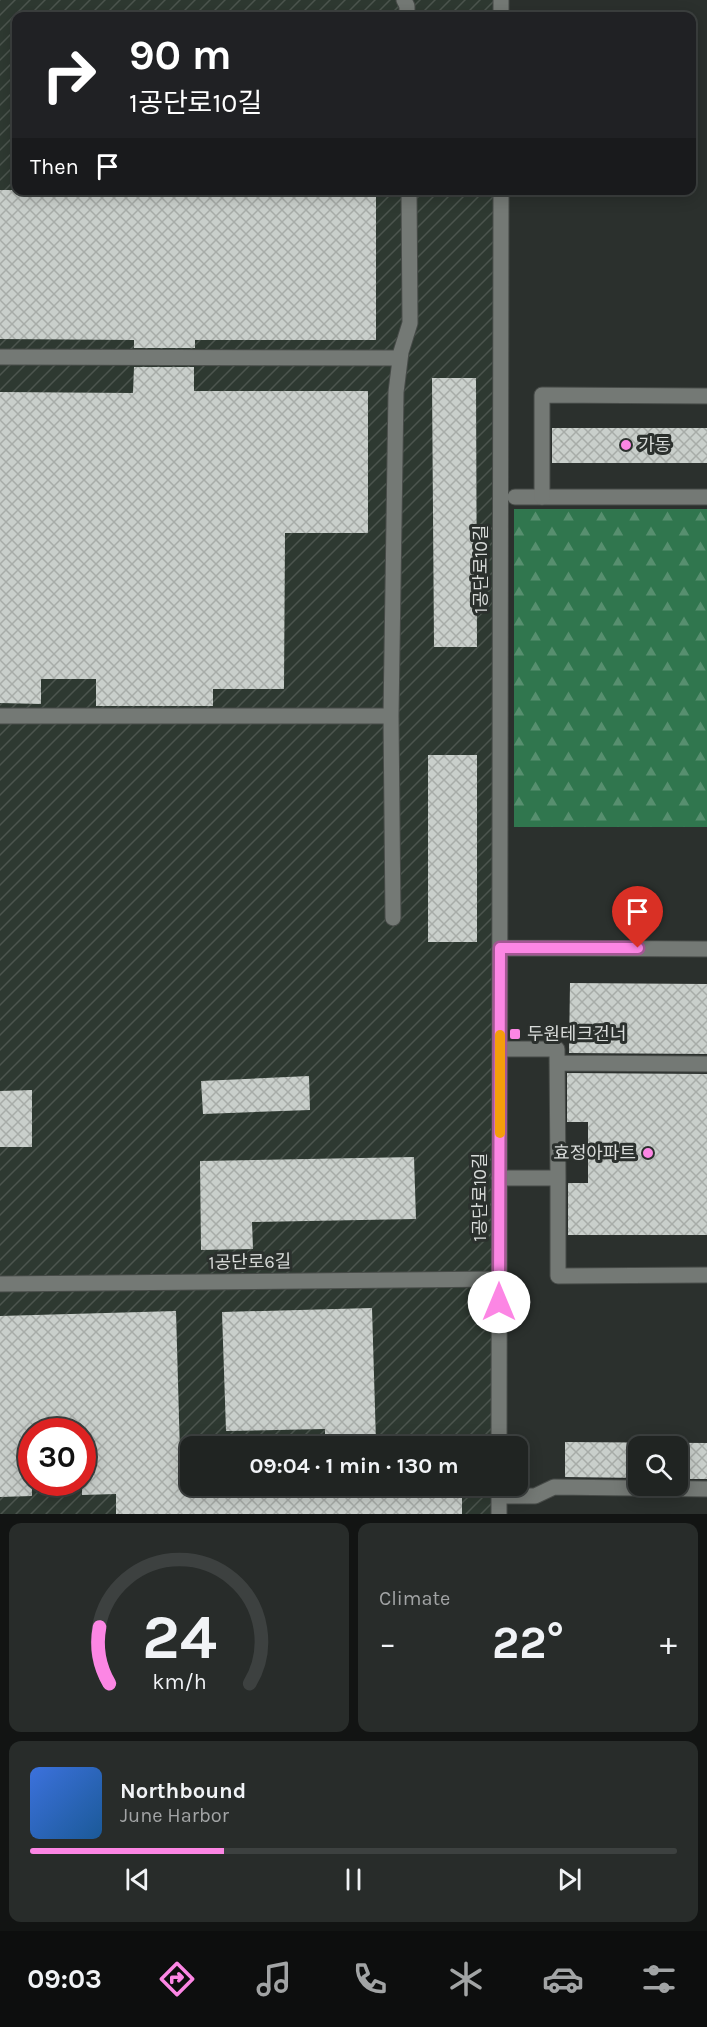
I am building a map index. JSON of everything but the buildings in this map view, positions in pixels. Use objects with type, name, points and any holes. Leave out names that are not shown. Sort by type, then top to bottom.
[{"type":"street","points":[[393,918],[391,716],[396,404],[400,358],[410,323],[408,195]]},
{"type":"street","name":"1공단로10길","points":[[499,1436],[501,195]]},
{"type":"street","points":[[0,357],[400,358]]},
{"type":"street","points":[[542,496],[542,395],[707,396]]},
{"type":"street","points":[[515,497],[707,496]]},
{"type":"street","points":[[0,716],[391,716]]},
{"type":"street","points":[[500,948],[707,949]]},
{"type":"street","points":[[500,1049],[558,1049],[558,1276],[707,1275]]},
{"type":"street","points":[[558,1063],[707,1064]]},
{"type":"street","points":[[499,1178],[558,1178]]},
{"type":"street","name":"1공단로6길","points":[[0,1284],[499,1279]]},
{"type":"street","points":[[528,1495],[535,1496],[554,1487],[707,1489]]},
{"type":"street","points":[[499,1496],[499,1514]]},
{"type":"shaded area","points":[[0,0],[501,0],[501,12],[12,12],[12,195],[501,195],[499,1436],[180,1436],[180,1496],[499,1496],[499,1514],[0,1514]]},
{"type":"green space","points":[[514,509],[707,509],[707,827],[514,827]]},
{"type":"slow traffic","points":[[500,1035],[500,1133]]},
{"type":"place","name":"가동","points":[[626,445]]},
{"type":"place","name":"두원테크건너","points":[[515,1034]]},
{"type":"place","name":"효정아파트","points":[[648,1153]]},
{"type":"route","points":[[499,1302],[500,948],[638,948]]}]
